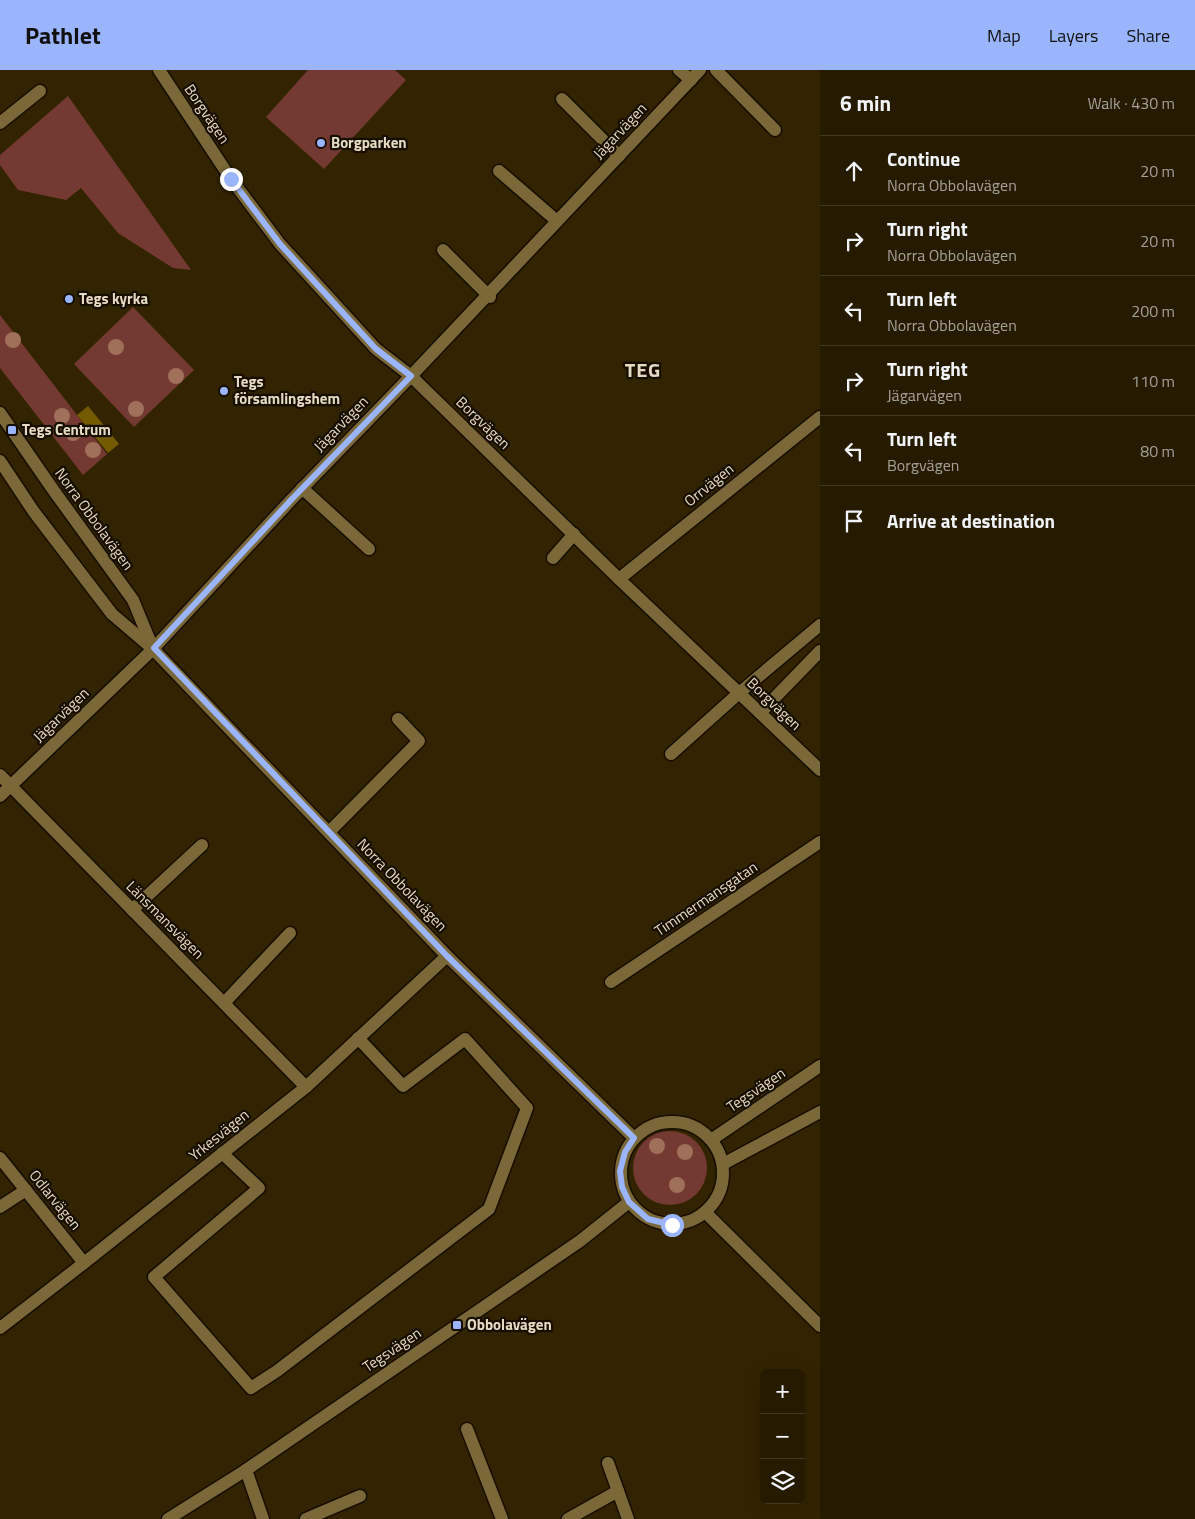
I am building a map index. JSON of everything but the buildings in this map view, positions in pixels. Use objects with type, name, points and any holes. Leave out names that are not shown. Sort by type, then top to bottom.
[{"type":"street","name":"Borgvägen","points":[[158,70],[231,179],[280,244],[376,349],[411,376],[619,579],[820,770]]},
{"type":"street","points":[[679,70],[691,80]]},
{"type":"street","name":"Jägarvägen","points":[[0,796],[154,648],[302,488],[489,296],[700,70]]},
{"type":"street","points":[[716,70],[775,130]]},
{"type":"street","points":[[0,123],[40,91]]},
{"type":"street","points":[[562,99],[619,156]]},
{"type":"street","points":[[499,171],[557,221]]},
{"type":"street","points":[[443,250],[489,296]]},
{"type":"street","name":"Norra Obbolavägen","points":[[0,413],[133,600],[154,648]]},
{"type":"street","name":"Orrvägen","points":[[619,579],[820,417]]},
{"type":"street","name":"Norra Obbolavägen","points":[[0,460],[34,512],[112,614],[154,648],[447,956],[634,1138]]},
{"type":"street","points":[[302,488],[369,548]]},
{"type":"street","points":[[553,558],[574,534]]},
{"type":"street","points":[[671,754],[739,693],[820,625]]},
{"type":"street","points":[[760,713],[820,652]]},
{"type":"street","points":[[329,832],[419,741],[398,719]]},
{"type":"street","name":"Länsmansvägen","points":[[0,775],[306,1087]]},
{"type":"street","name":"Timmermansgatan","points":[[610,982],[820,842]]},
{"type":"street","points":[[132,910],[202,845]]},
{"type":"street","points":[[224,1003],[290,933]]},
{"type":"street","name":"Yrkesvägen","points":[[0,1328],[306,1087],[447,956]]},
{"type":"street","points":[[222,1153],[259,1188],[154,1277],[251,1388],[277,1371],[488,1209],[527,1108],[465,1039],[403,1086],[358,1038]]},
{"type":"street","name":"Tegsvägen","points":[[711,1140],[820,1066]]},
{"type":"street","points":[[722,1164],[820,1112]]},
{"type":"street","points":[[680,1122],[696,1128],[711,1140],[722,1164],[721,1189],[705,1212],[689,1222],[672,1225],[648,1219],[629,1202],[622,1187],[620,1171],[625,1152],[634,1138],[657,1124],[680,1122]]},
{"type":"street","name":"Odlarvägen","points":[[0,1158],[84,1263]]},
{"type":"street","points":[[0,1207],[26,1190]]},
{"type":"street","name":"Tegsvägen","points":[[168,1519],[246,1470],[580,1241],[629,1202]]},
{"type":"street","points":[[705,1212],[820,1326]]},
{"type":"street","points":[[467,1429],[502,1519]]},
{"type":"street","points":[[608,1463],[628,1519]]},
{"type":"street","points":[[246,1470],[263,1519]]},
{"type":"street","points":[[568,1519],[618,1492]]},
{"type":"street","points":[[306,1519],[360,1496]]},
{"type":"shaded area","name":"Borgparken","points":[[308,70],[395,70],[406,80],[324,169],[266,117]]},
{"type":"shaded area","points":[[68,96],[191,270],[173,268],[118,233],[81,188],[66,200],[18,190],[0,165],[0,155]]},
{"type":"shaded area","points":[[133,307],[194,370],[134,427],[74,364]]},
{"type":"shaded area","points":[[0,315],[107,454],[83,475],[0,368]]},
{"type":"shaded area","points":[[88,406],[119,444],[108,453],[77,415]]},
{"type":"shaded area","points":[[670,1131],[684,1134],[696,1142],[704,1154],[707,1168],[704,1182],[696,1194],[684,1202],[670,1205],[656,1202],[644,1194],[636,1182],[633,1168],[636,1154],[644,1142],[656,1134]]},
{"type":"place","name":"Borgparken","points":[[321,143]]},
{"type":"place","name":"Tegs kyrka","points":[[69,299]]},
{"type":"place","name":"Tegs församlingshem","points":[[224,391]]},
{"type":"place","name":"Tegs Centrum","points":[[12,430]]},
{"type":"place","name":"Obbolavägen","points":[[457,1325]]},
{"type":"district","name":"TEG","points":[[643,370]]},
{"type":"route","points":[[231,179],[280,244],[376,349],[411,376],[291,500],[154,648],[447,956],[634,1138],[625,1152],[620,1171],[622,1187],[629,1202],[648,1219],[672,1225]]}]
